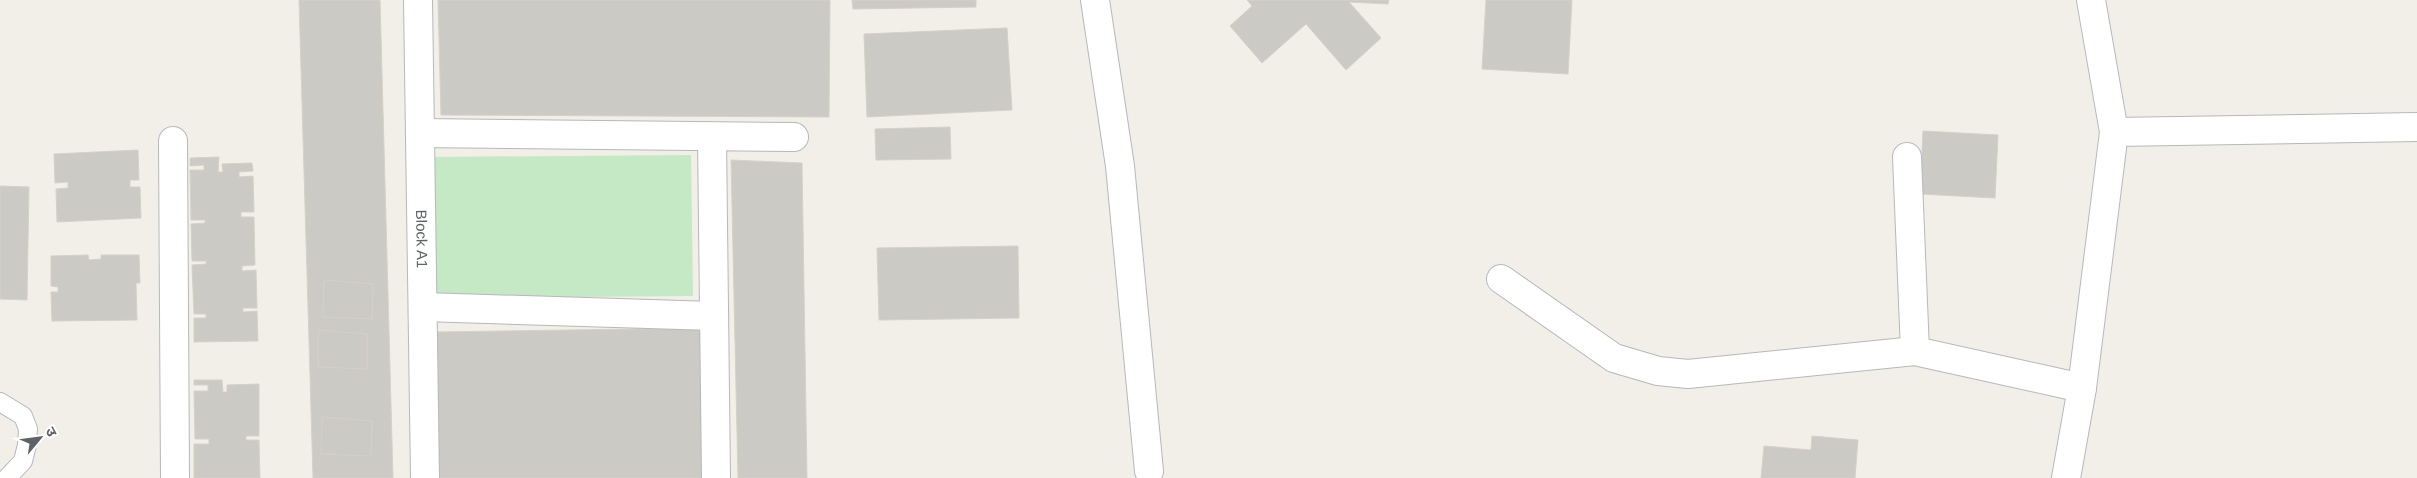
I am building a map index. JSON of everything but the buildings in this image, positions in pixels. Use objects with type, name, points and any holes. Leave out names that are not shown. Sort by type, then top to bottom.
[{"type":"street","name":"Block A1","points":[[418,0],[426,478]]},
{"type":"street","points":[[1095,0],[1120,166],[1149,471]]},
{"type":"street","points":[[2066,478],[2082,388],[2114,132],[2091,0]]},
{"type":"street","points":[[2114,132],[2417,127]]},
{"type":"street","points":[[420,133],[712,138],[794,137]]},
{"type":"street","points":[[712,138],[716,478]]},
{"type":"street","points":[[173,141],[175,478]]},
{"type":"street","points":[[1907,157],[1915,351]]},
{"type":"street","points":[[1501,279],[1614,358],[1658,371],[1688,374],[1915,351],[2082,388]]},
{"type":"street","points":[[423,307],[714,316]]},
{"type":"lane","points":[[0,402],[23,416],[28,429],[27,446],[23,461],[7,478]]},
{"type":"green space","points":[[691,155],[693,296],[429,298],[426,157]]}]
